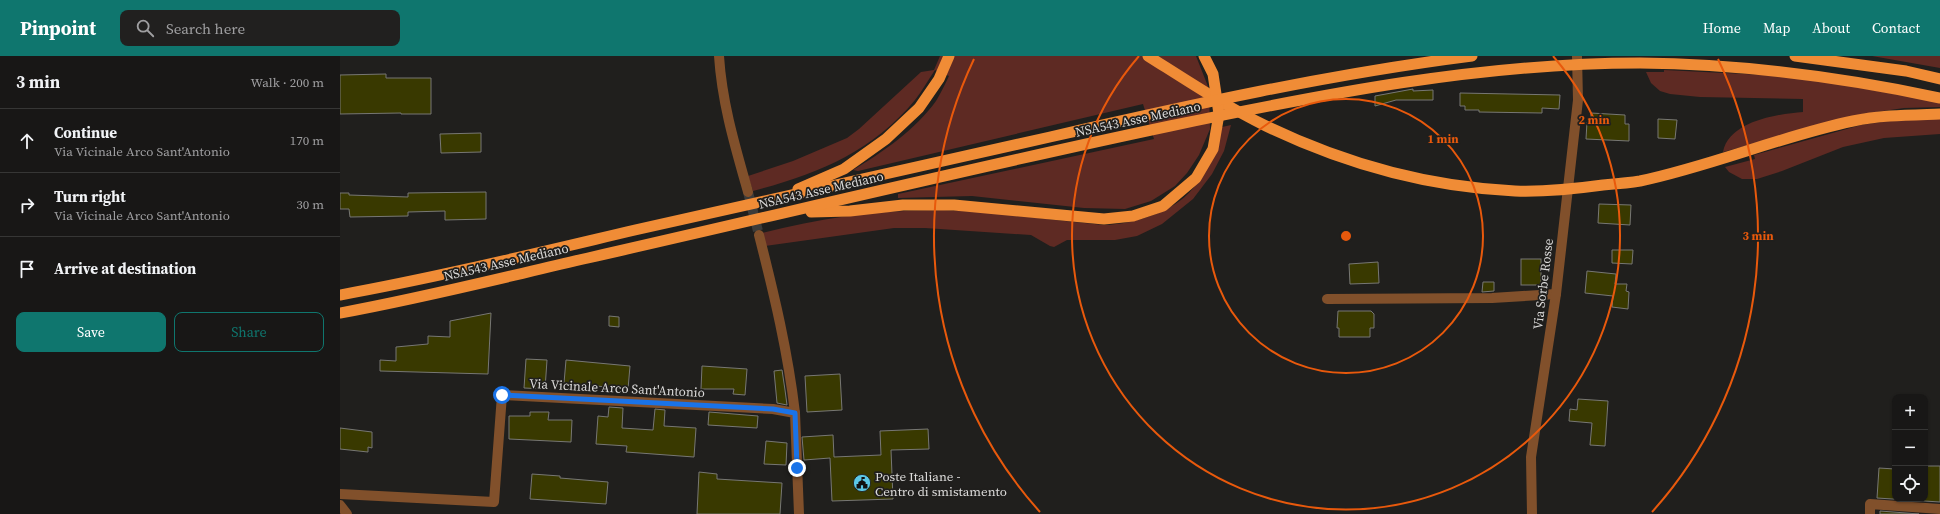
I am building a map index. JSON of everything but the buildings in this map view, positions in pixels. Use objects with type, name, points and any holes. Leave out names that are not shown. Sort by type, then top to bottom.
[{"type":"highway","points":[[774,199],[844,169],[886,139],[919,108],[939,79],[949,56]]},
{"type":"highway","points":[[1148,56],[1264,125],[1309,145],[1368,165],[1435,180],[1515,191],[1580,188],[1639,181],[1854,121],[1896,115],[1940,114]]},
{"type":"highway","points":[[787,213],[850,211],[903,205],[954,205],[1104,219],[1134,216],[1163,206],[1196,178],[1213,149],[1219,114],[1213,74],[1204,56]]},
{"type":"highway","name":"NSA543 Asse Mediano","points":[[340,295],[481,267],[1141,116],[1278,87],[1417,63],[1472,56]]},
{"type":"highway","points":[[1795,56],[1906,71],[1940,79]]},
{"type":"highway","name":"NSA543 Asse Mediano","points":[[340,313],[787,213],[963,171],[1142,132],[1276,104],[1380,86],[1468,74],[1563,65],[1641,63],[1718,67],[1800,74],[1940,98]]},
{"type":"street","points":[[719,56],[721,85],[728,124],[748,192]]},
{"type":"street","name":"Via Sorbe Rosse","points":[[1532,514],[1531,457],[1556,294],[1578,100],[1577,56]]},
{"type":"street","points":[[759,235],[779,313],[789,363],[795,413],[798,514]]},
{"type":"street","points":[[1327,299],[1492,298],[1556,294]]},
{"type":"street","name":"Via Vicinale Arco Sant'Antonio","points":[[340,494],[494,502],[502,395],[773,409],[795,413]]},
{"type":"street","points":[[1870,514],[1870,504],[1940,509]]},
{"type":"street","points":[[340,505],[347,514]]},
{"type":"shaded area","points":[[940,56],[1196,56],[1209,89],[1210,129],[1199,155],[1187,173],[1175,186],[1151,201],[1125,209],[1084,208],[972,196],[898,198],[898,194],[1154,139],[1143,104],[858,171],[853,170],[898,140],[928,111],[938,98],[949,76],[935,70],[915,100],[898,118],[861,148],[821,169],[753,191],[748,176],[793,161],[847,138],[859,129],[921,72],[934,70]]},
{"type":"shaded area","points":[[1872,56],[1940,56],[1940,68]]},
{"type":"shaded area","points":[[1664,70],[1765,75],[1833,83],[1940,102],[1940,107],[1904,108],[1862,114],[1723,152],[1727,141],[1744,126],[1768,117],[1803,112],[1803,99],[1700,97],[1670,94],[1660,91],[1651,83],[1646,72],[1664,72]]},
{"type":"shaded area","points":[[1940,119],[1940,134],[1884,138],[1843,147],[1782,171],[1757,179],[1742,179],[1729,172],[1725,167],[1755,159],[1754,155],[1861,125],[1895,120]]},
{"type":"shaded area","points":[[1231,125],[1224,151],[1212,174],[1193,199],[1162,224],[1137,236],[1115,240],[1067,240],[1054,247],[1031,235],[925,228],[894,228],[765,246],[762,233],[815,221],[896,211],[951,210],[1104,225],[1142,219],[1168,208],[1189,193],[1201,176],[1222,127]]},
{"type":"tunnel","points":[[748,192],[759,235]]},
{"type":"place","name":"Poste Italiane - Centro di smistamento","points":[[862,483]]},
{"type":"route","points":[[502,395],[773,409],[795,413],[797,468]]}]
